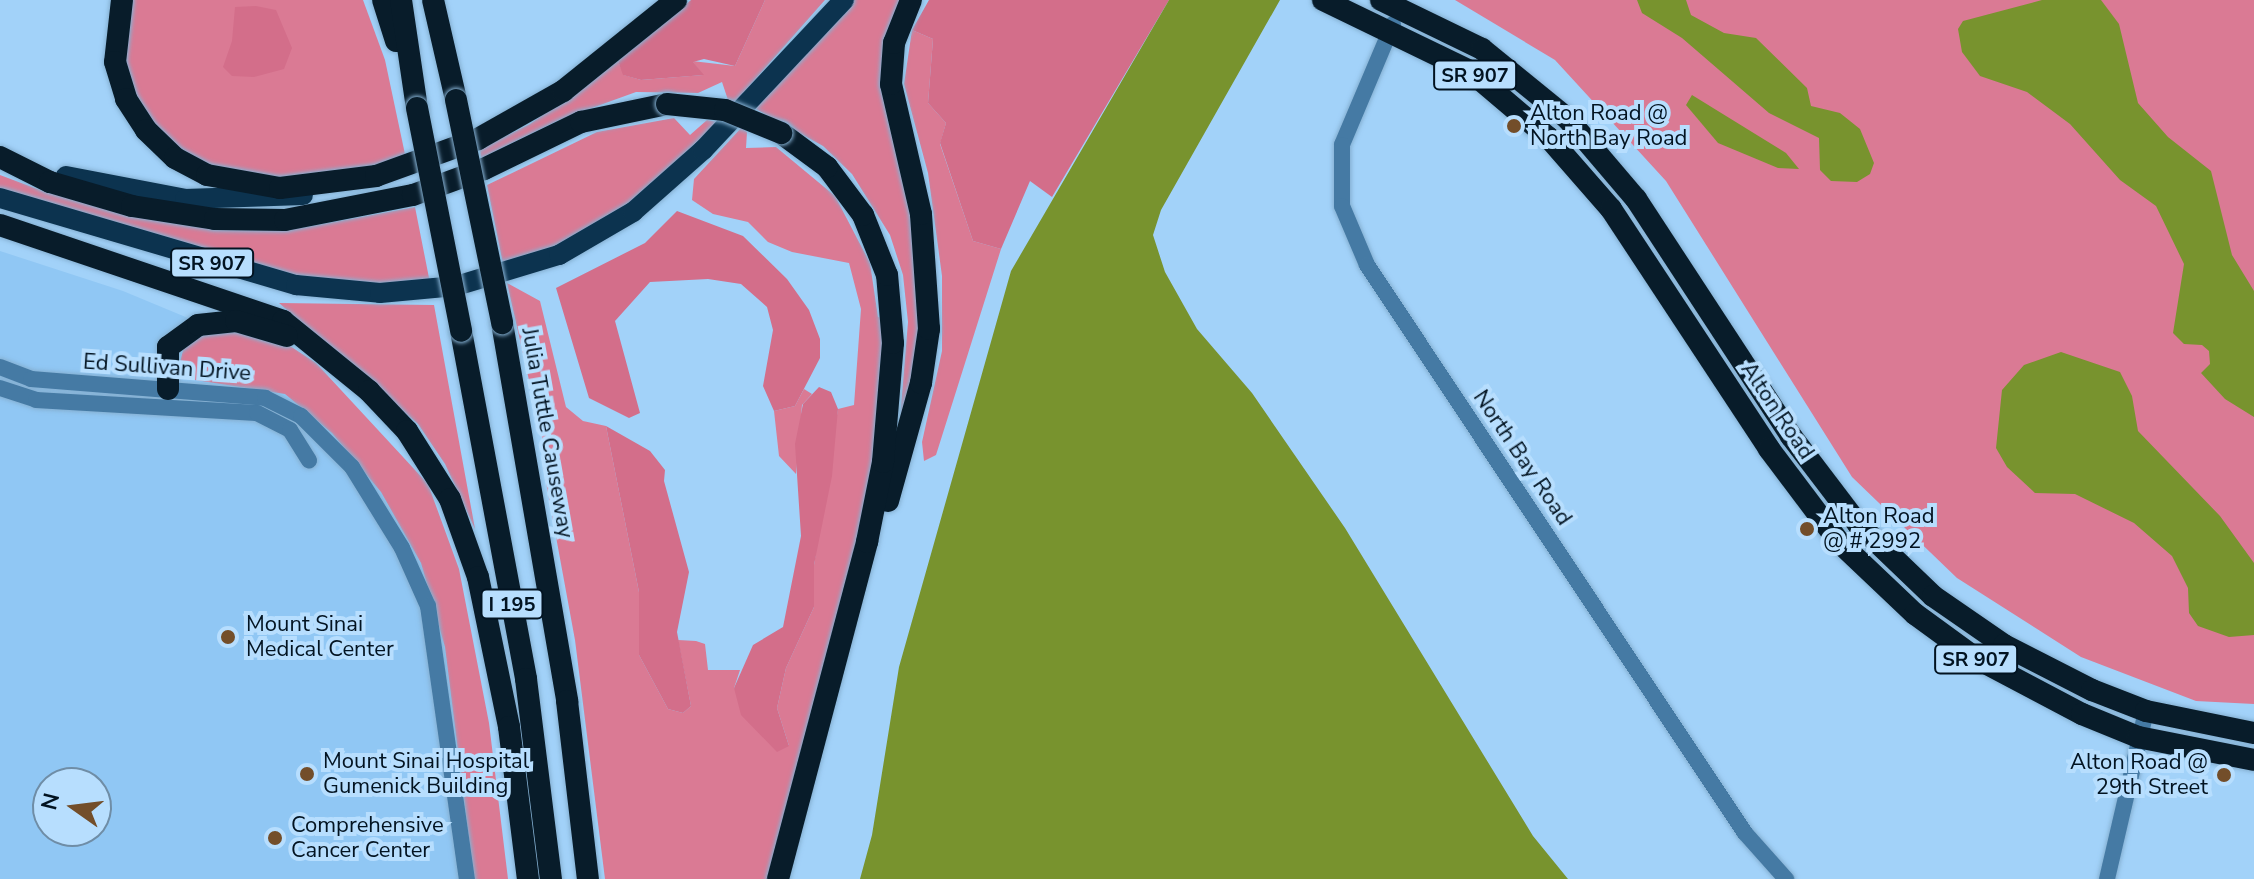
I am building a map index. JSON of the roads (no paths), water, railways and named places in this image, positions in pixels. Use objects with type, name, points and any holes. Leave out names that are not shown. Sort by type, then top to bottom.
[{"type":"highway","points":[[122,0],[114,41],[120,82],[146,130],[175,158],[224,181],[260,186],[376,176],[453,150],[533,110],[676,0]]},
{"type":"highway","points":[[383,0],[416,103]]},
{"type":"highway","name":"I 195","points":[[401,0],[416,103],[526,679],[551,879]]},
{"type":"highway","name":"Julia Tuttle Causeway","points":[[433,0],[502,323],[557,642],[588,879]]},
{"type":"highway","points":[[810,767],[834,702],[925,365],[930,305],[924,232],[891,84],[894,43],[911,0]]},
{"type":"highway","name":"Alton Road","points":[[1323,0],[1393,9],[1482,49],[1567,118],[1636,199],[1791,436],[1858,524],[1933,596],[2004,645],[2146,711],[2254,733]]},
{"type":"highway","name":"Alton Road","points":[[1393,9],[1549,138],[1611,209],[1769,449],[1839,542],[1875,577],[1974,657],[2037,695],[2138,737],[2254,760]]},
{"type":"highway","points":[[0,156],[50,182],[132,206],[201,218],[285,220],[413,195],[592,118],[667,104],[725,110],[781,133],[813,155],[853,198],[881,255],[893,315],[883,462],[810,767],[778,879]]},
{"type":"highway","points":[[0,225],[264,311],[300,331],[407,431],[439,477],[461,523],[502,685],[528,879]]},
{"type":"highway","points":[[168,389],[168,347],[186,331],[210,321],[269,329],[328,357]]},
{"type":"main road","name":"SR 907","points":[[0,198],[296,285],[380,293],[456,286],[559,255],[633,212],[703,150],[844,0]]},
{"type":"main road","points":[[0,156],[108,187],[185,199],[279,198],[334,191],[376,176]]},
{"type":"street","name":"North Bay Road","points":[[1393,9],[1342,145],[1342,206],[1367,265],[1745,833],[1786,879]]},
{"type":"street","name":"Ed Sullivan Drive","points":[[0,367],[31,379],[248,395],[281,404],[320,435],[372,496],[417,577],[431,616],[467,879]]},
{"type":"street","name":"Ed Sullivan Drive","points":[[0,388],[36,400],[257,413],[290,430],[309,461]]},
{"type":"street","points":[[2107,879],[2146,711]]},
{"type":"place","name":"Alton Road @ North Bay Road","points":[[1514,126]]},
{"type":"place","name":"Alton Road @ # 2992","points":[[1807,529]]},
{"type":"place","name":"Mount Sinai Medical Center","points":[[228,637]]},
{"type":"place","name":"Mount Sinai Hospital Gumenick Building","points":[[307,774]]},
{"type":"place","name":"Alton Road @ 29th Street","points":[[2224,775]]},
{"type":"place","name":"Comprehensive Cancer Center","points":[[275,838]]}]
